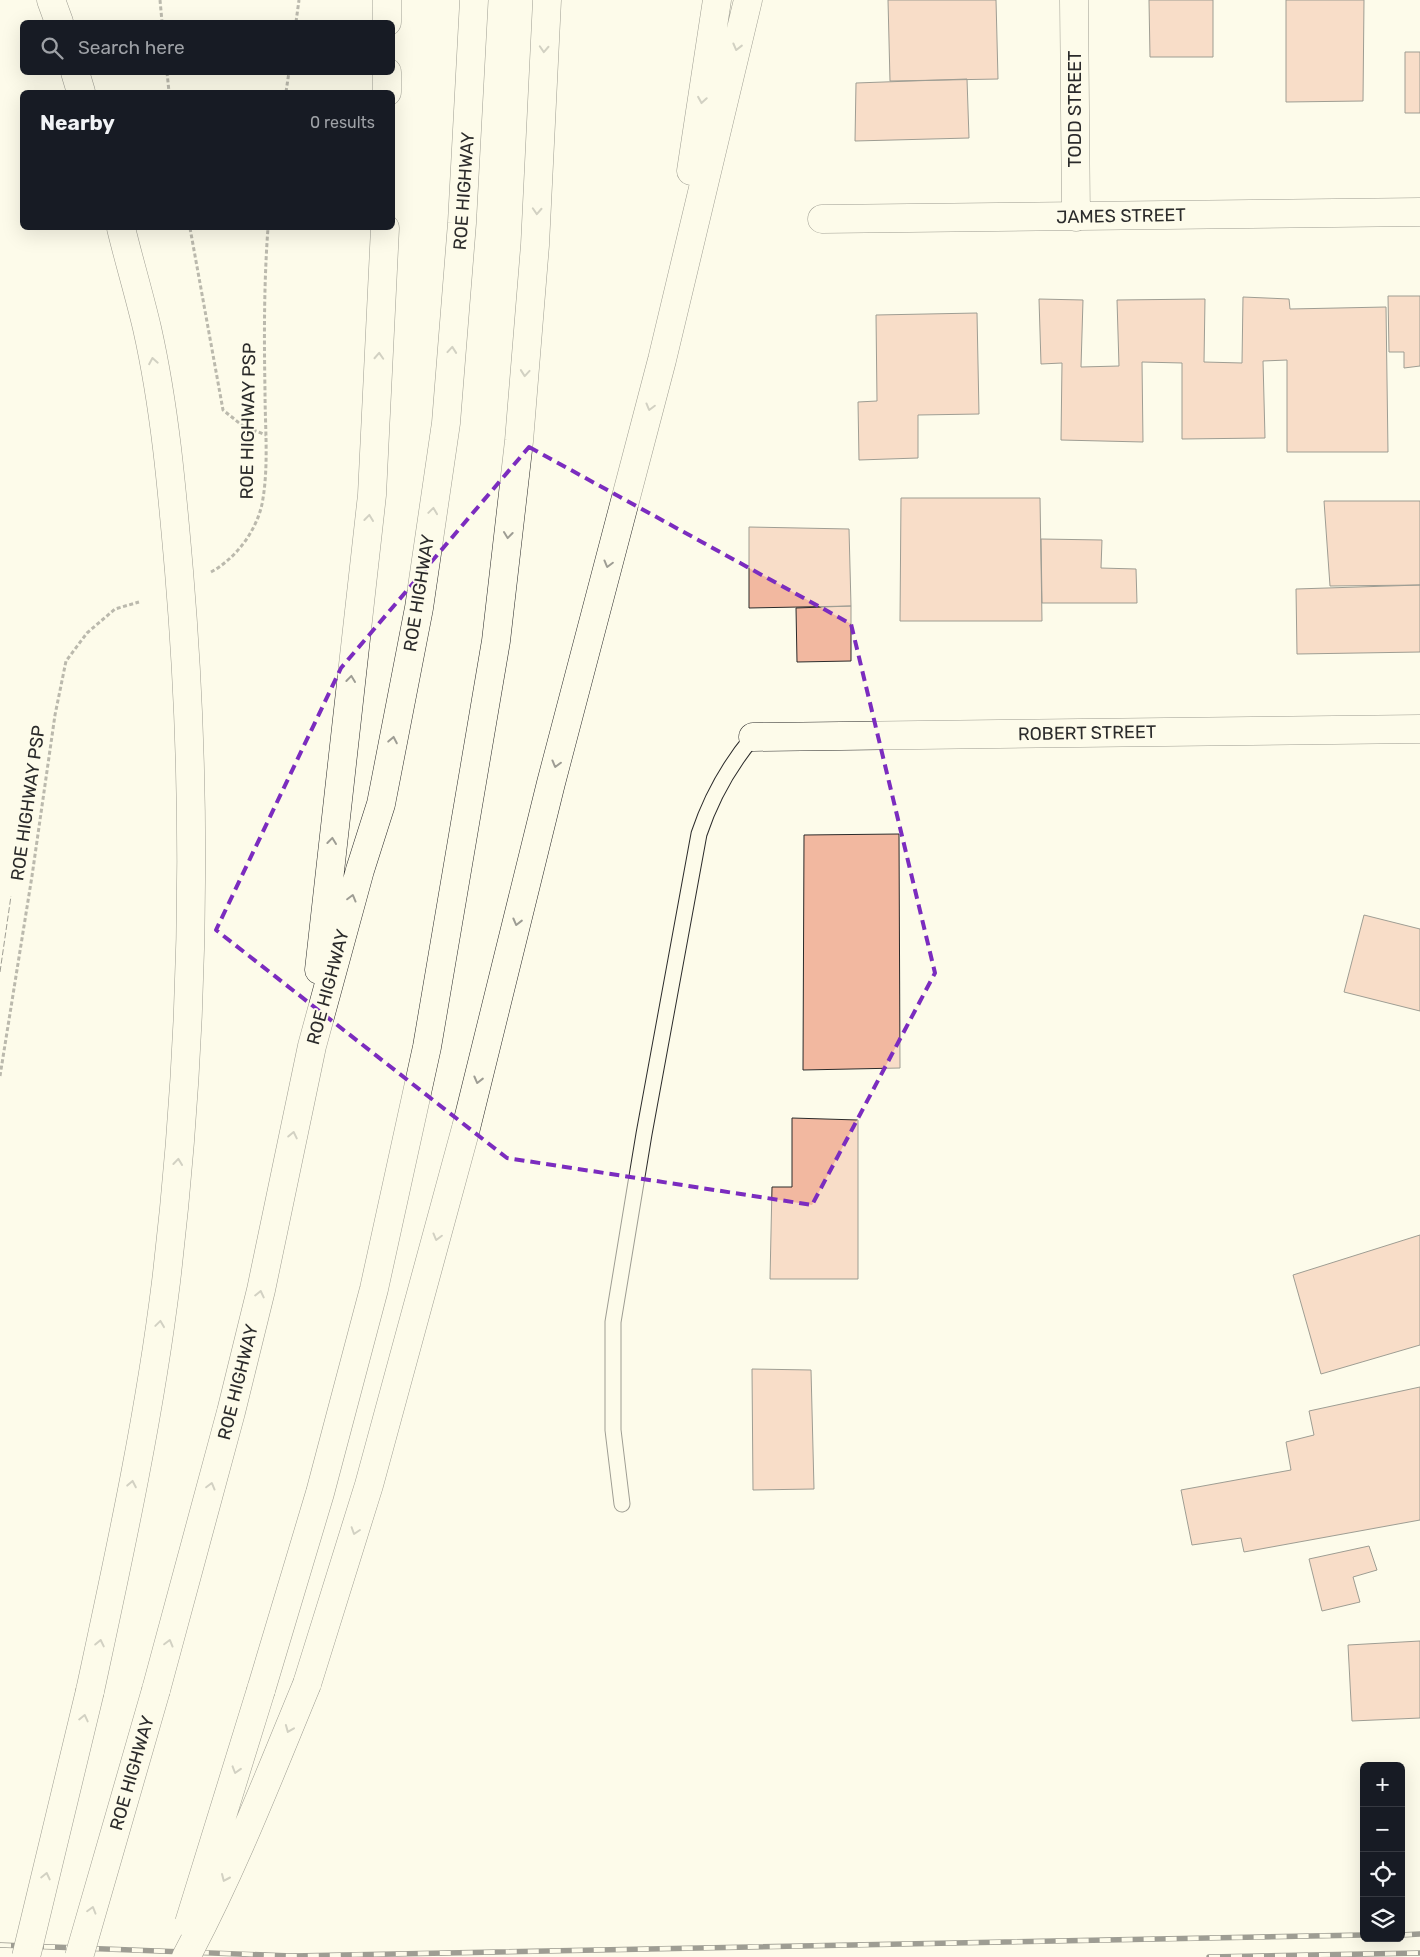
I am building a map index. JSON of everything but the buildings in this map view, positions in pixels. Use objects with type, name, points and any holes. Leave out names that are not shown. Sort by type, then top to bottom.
[{"type":"main road","points":[[387,0],[387,20]]},
{"type":"main road","name":"ROE HIGHWAY","points":[[79,1957],[156,1690],[258,1300],[312,1046],[360,870],[381,804],[418,608],[446,423],[462,223],[474,0]]},
{"type":"main road","points":[[179,1957],[320,1493],[376,1280],[427,1047],[491,670],[520,431],[535,245],[547,0]]},
{"type":"main road","points":[[662,360],[717,0]]},
{"type":"main road","points":[[186,1957],[213,1906],[239,1848],[308,1684],[370,1485],[466,1128],[551,783],[662,360],[748,0]]},
{"type":"main road","name":"TODD STREET","points":[[1074,0],[1076,217]]},
{"type":"main road","points":[[75,75],[80,90]]},
{"type":"main road","points":[[386,75],[386,90]]},
{"type":"main road","name":"JAMES STREET","points":[[822,219],[1420,212]]},
{"type":"main road","points":[[26,1957],[90,1691],[118,1563],[144,1420],[165,1284],[182,1123],[190,971],[190,769],[184,626],[162,409],[147,330],[122,230]]},
{"type":"main road","points":[[312,1046],[330,855],[372,495],[385,230]]},
{"type":"main road","name":"ROBERT STREET","points":[[753,737],[1420,729]]},
{"type":"lane","points":[[622,1504],[612,1430],[613,1322],[644,1134],[699,834],[710,801],[736,758],[753,737]]},
{"type":"path","points":[[160,0],[162,20]]},
{"type":"path","points":[[296,20],[299,0]]},
{"type":"path","points":[[167,75],[168,90]]},
{"type":"path","points":[[286,90],[288,75]]},
{"type":"path","points":[[190,230],[215,376],[223,410],[243,426],[266,434]]},
{"type":"path","name":"ROE HIGHWAY PSP","points":[[207,574],[224,565],[248,537],[261,506],[266,434],[264,293],[268,230]]},
{"type":"path","name":"ROE HIGHWAY PSP","points":[[0,1076],[32,876],[55,715],[66,661],[87,633],[115,609],[139,602]]},
{"type":"highlighted area","points":[[529,447],[851,624],[935,973],[812,1205],[507,1158],[216,930],[341,668]]},
{"type":"railway","points":[[1405,1935],[1420,1934]]},
{"type":"railway","points":[[0,1945],[292,1956],[1360,1935]]},
{"type":"railway","points":[[1209,1957],[1420,1953]]},
{"type":"fence","points":[[0,972],[11,896]]}]
